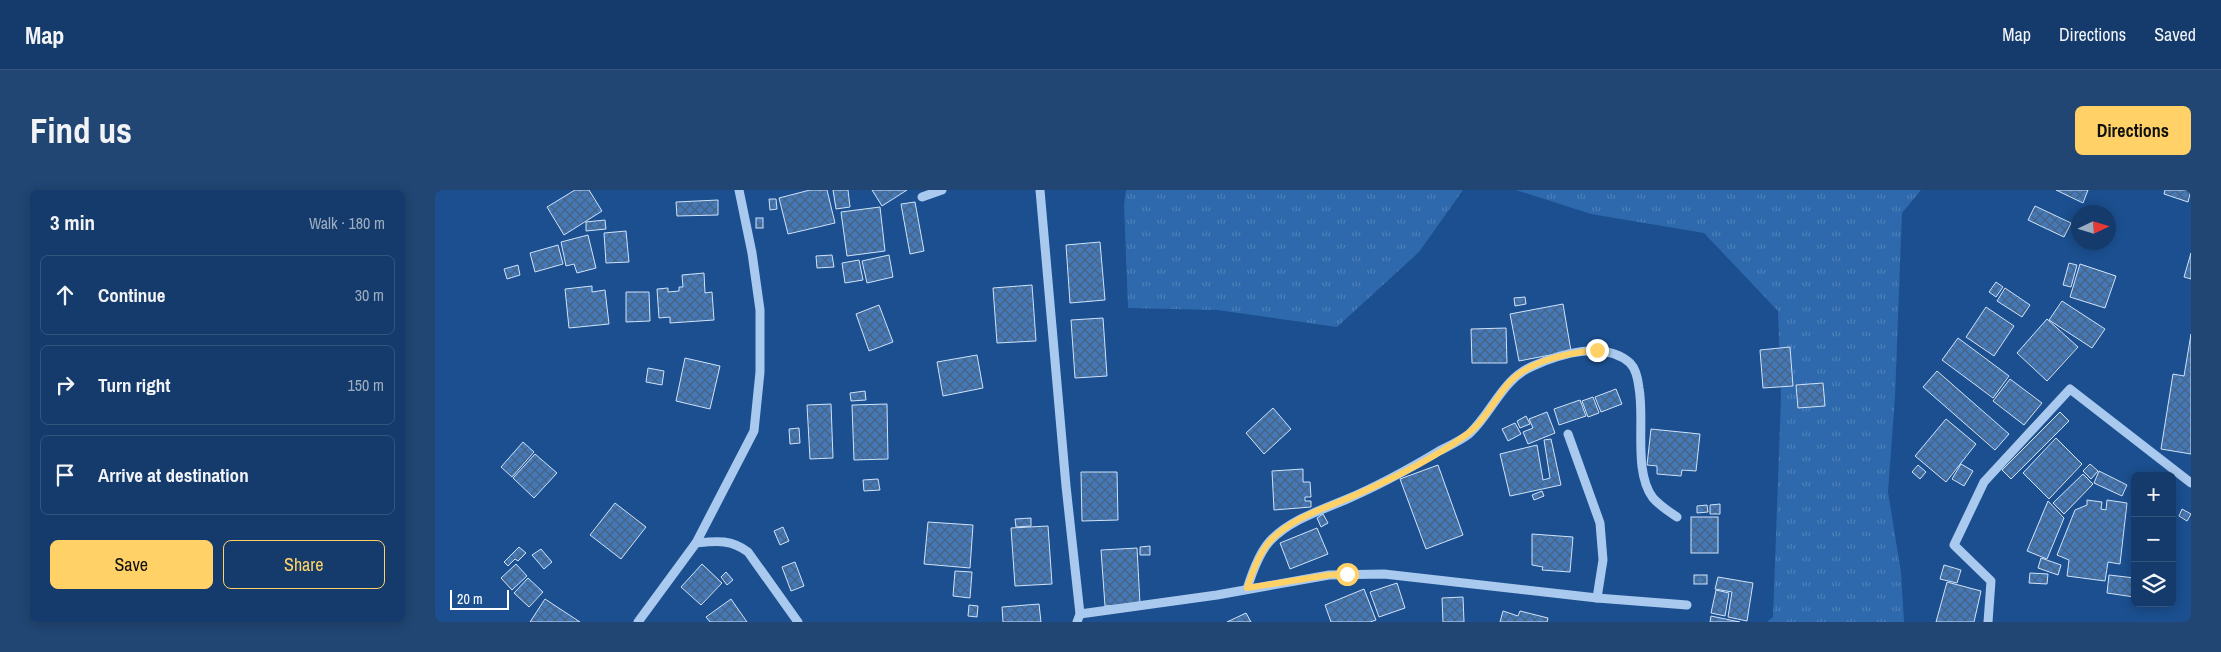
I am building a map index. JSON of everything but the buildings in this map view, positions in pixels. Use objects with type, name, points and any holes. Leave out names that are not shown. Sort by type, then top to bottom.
[{"type":"street","points":[[638,622],[695,543],[754,431],[760,372],[760,310],[752,253],[739,190]]},
{"type":"street","points":[[922,197],[942,190]]},
{"type":"street","points":[[1040,190],[1079,618],[1329,575],[1384,574],[1597,598],[1687,605]]},
{"type":"street","points":[[1247,588],[1260,557],[1269,542],[1289,524],[1385,481],[1468,434],[1520,372],[1534,365],[1581,352],[1597,350],[1615,355],[1630,364],[1637,376],[1642,402],[1641,454],[1645,482],[1659,504],[1677,517]]},
{"type":"street","points":[[1988,622],[1991,581],[1954,545],[1983,482],[2070,389],[2191,483]]},
{"type":"street","points":[[1568,434],[1600,523],[1603,560],[1597,598]]},
{"type":"street","points":[[695,543],[721,540],[738,545],[748,552],[798,622]]},
{"type":"green space","points":[[1126,190],[1463,190],[1419,252],[1337,327],[1217,310],[1128,308],[1124,205]]},
{"type":"green space","points":[[1516,190],[1921,190],[1902,213],[1895,396],[1888,492],[1901,572],[1904,622],[1767,622],[1773,617],[1781,397],[1778,311],[1704,233],[1591,214]]},
{"type":"route","points":[[1347,574],[1329,575],[1247,588],[1260,557],[1269,542],[1289,524],[1375,486],[1420,463],[1468,434],[1520,372],[1534,365],[1581,352],[1597,350]]}]
